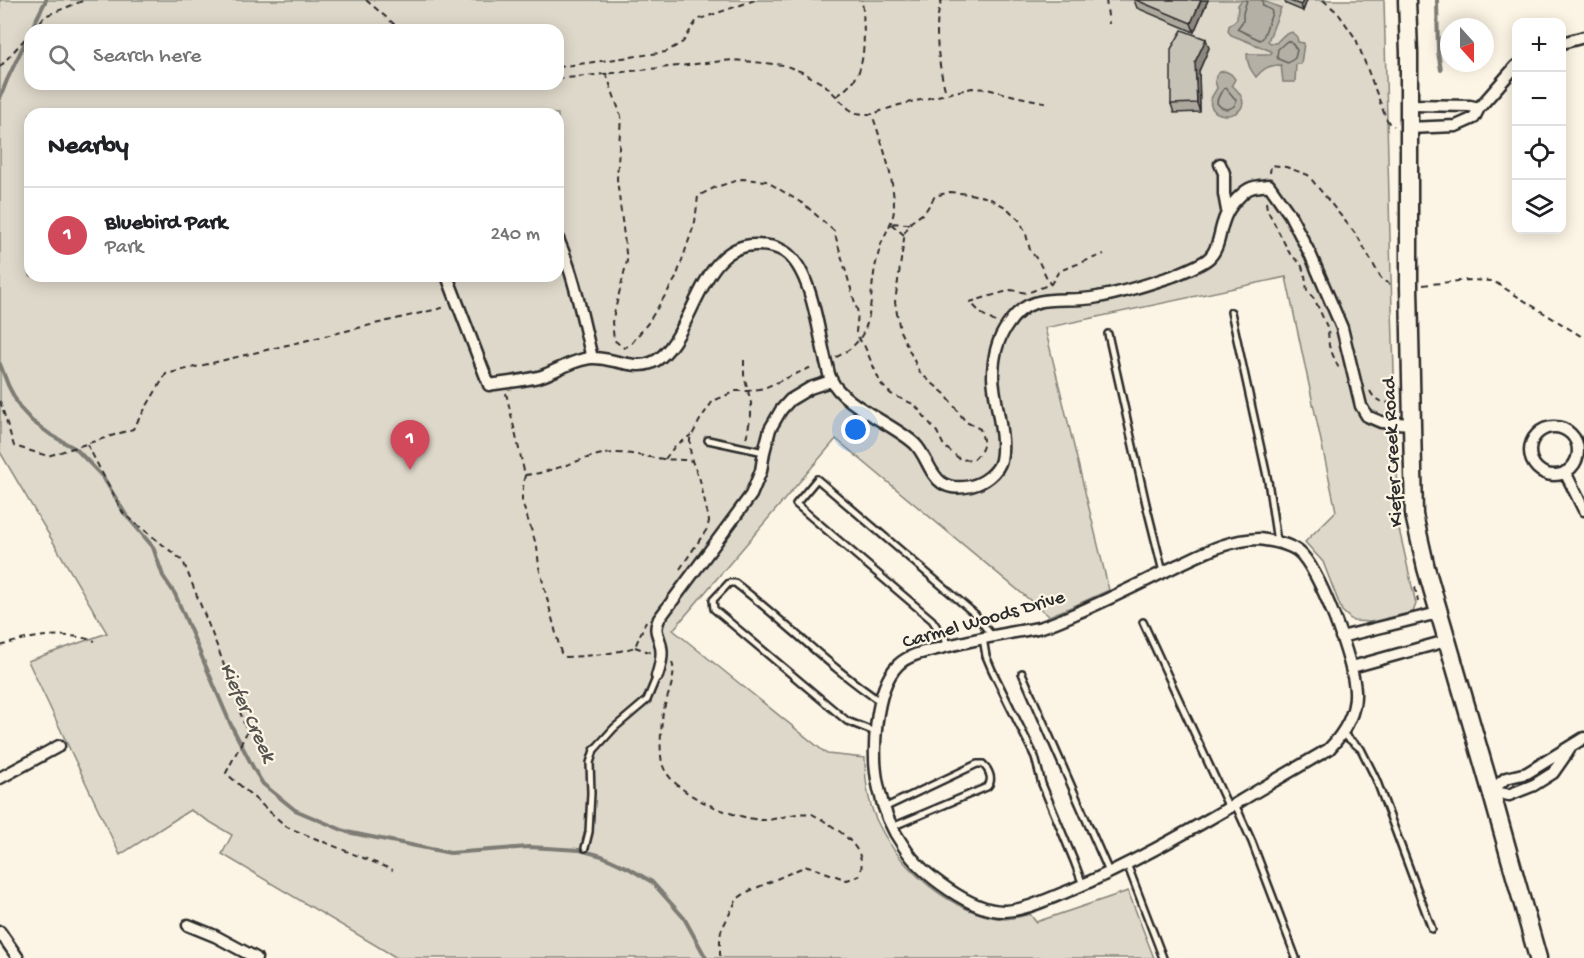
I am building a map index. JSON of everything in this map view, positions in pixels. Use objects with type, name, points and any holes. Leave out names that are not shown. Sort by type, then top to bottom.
[{"type":"street","name":"Kiefer Creek Road","points":[[1407,0],[1409,52],[1408,276],[1414,515],[1438,613],[1538,958]]},
{"type":"street","points":[[1566,42],[1584,37]]},
{"type":"street","points":[[1408,128],[1456,126],[1474,118],[1479,108],[1512,70]]},
{"type":"street","points":[[1409,105],[1479,108]]},
{"type":"street","points":[[449,282],[489,385],[539,377],[566,365],[592,358],[630,365],[648,365],[660,358],[671,345],[713,268],[725,256],[737,248],[752,245],[770,246],[784,251],[798,265],[813,305],[831,381],[848,399],[915,445],[928,462],[938,481],[957,488],[972,486],[983,482],[1000,462],[1002,441],[997,410],[994,357],[1006,326],[1025,306],[1044,299],[1094,298],[1114,294],[1175,275],[1210,258],[1219,240],[1227,210],[1224,173],[1220,164]]},
{"type":"street","points":[[1227,210],[1249,188],[1269,185],[1290,215],[1311,256],[1342,328],[1361,406],[1366,416],[1381,422],[1412,424]]},
{"type":"street","points":[[564,252],[592,358]]},
{"type":"street","points":[[657,676],[662,655],[655,627],[659,618],[751,495],[761,471],[770,429],[781,410],[790,400],[810,388],[831,381]]},
{"type":"street","points":[[1555,426],[1569,432],[1574,438],[1578,445],[1578,453],[1572,467],[1565,472],[1550,474],[1536,467],[1532,460],[1530,444],[1540,431],[1555,426]]},
{"type":"street","points":[[1565,472],[1584,510]]},
{"type":"street","name":"Carmel Woods Drive","points":[[1259,539],[1278,542],[1298,551],[1312,567],[1352,667],[1356,692],[1353,709],[1343,734],[1329,749],[1153,852],[1083,885],[1019,909],[1007,911],[986,909],[961,898],[918,864],[904,848],[884,808],[875,763],[875,732],[881,702],[892,672],[898,664],[921,653],[949,645],[1042,627],[1128,591],[1216,547],[1242,540],[1259,539]]},
{"type":"street","points":[[1341,637],[1438,613]]},
{"type":"street","points":[[1352,667],[1446,641]]},
{"type":"street","points":[[1491,791],[1506,778],[1527,773],[1584,738]]},
{"type":"street","points":[[1491,791],[1509,795],[1534,785],[1553,772],[1572,745]]},
{"type":"street","points":[[0,778],[59,746]]},
{"type":"street","points":[[188,925],[215,936],[256,958]]},
{"type":"street","points":[[0,932],[18,958]]},
{"type":"lane","points":[[1231,312],[1268,481],[1278,542]]},
{"type":"lane","points":[[1108,334],[1163,572]]},
{"type":"lane","points":[[708,440],[764,452]]},
{"type":"lane","points":[[949,645],[932,620],[796,504],[817,479],[975,614],[988,637],[986,656],[1035,757],[1042,784],[1083,885]]},
{"type":"lane","points":[[875,732],[847,721],[714,609],[713,600],[729,583],[735,583],[764,605],[856,685],[881,702]]},
{"type":"lane","points":[[1143,622],[1232,806],[1252,842],[1296,958]]},
{"type":"lane","points":[[1022,673],[1110,873]]},
{"type":"lane","points":[[585,848],[589,832],[590,763],[594,750],[614,728],[647,700],[657,676]]},
{"type":"lane","points":[[1343,734],[1361,749],[1376,779],[1432,929]]},
{"type":"lane","points":[[884,808],[977,764],[985,766],[991,780],[987,787],[892,827]]},
{"type":"lane","points":[[1127,864],[1163,958]]},
{"type":"path","points":[[38,24],[45,16],[85,0]]},
{"type":"path","points":[[366,0],[394,24]]},
{"type":"path","points":[[564,66],[666,52],[683,42],[696,20],[755,0]]},
{"type":"path","points":[[837,97],[859,73],[864,23],[862,0]]},
{"type":"path","points":[[942,0],[937,15],[938,51],[939,67],[946,93]]},
{"type":"path","points":[[1106,0],[1109,24]]},
{"type":"path","points":[[1323,0],[1338,13],[1356,39],[1389,123],[1408,128]]},
{"type":"path","points":[[0,67],[24,40]]},
{"type":"path","points":[[564,78],[733,60],[784,65],[802,72],[825,85],[856,113],[872,114],[972,88],[987,89],[1049,103]]},
{"type":"path","points":[[675,576],[707,529],[709,521],[700,480],[692,461],[690,440],[700,418],[713,400],[736,391],[764,388],[844,354],[852,348],[867,325],[874,274],[881,245],[894,211],[892,182],[872,114]]},
{"type":"path","points":[[890,223],[910,225]]},
{"type":"path","points":[[890,223],[904,235]]},
{"type":"path","points":[[1006,326],[982,314],[970,302],[1011,290],[1027,293],[1051,284],[1059,271],[1104,254]]},
{"type":"path","points":[[0,401],[14,446],[48,456],[133,429],[166,374],[458,305]]},
{"type":"path","points":[[744,360],[744,375],[751,403],[751,415],[744,447]]},
{"type":"path","points":[[504,383],[525,475],[522,502],[537,547],[539,567],[561,653],[566,657],[594,655],[635,647],[670,659],[674,671],[662,715],[661,735],[662,765],[673,782],[702,802],[744,816],[773,820],[795,814],[812,814],[846,837],[856,847],[860,856],[862,869],[859,876],[848,880],[808,866],[747,892],[737,899],[721,931],[720,958]]},
{"type":"path","points":[[666,459],[675,446],[693,433]]},
{"type":"path","points":[[87,444],[123,513],[183,561],[219,651],[247,732],[226,773],[287,827],[393,870]]},
{"type":"path","points":[[525,475],[538,474],[598,455],[619,452],[692,461]]},
{"type":"path","points":[[635,647],[643,625],[650,615]]},
{"type":"path","points":[[0,646],[29,638],[61,635],[95,641]]},
{"type":"shaded area","points":[[0,0],[1384,0],[1399,529],[1416,604],[1413,612],[1371,622],[1353,621],[1342,611],[1323,562],[1305,542],[1336,511],[1286,277],[1045,328],[1109,590],[1049,616],[836,439],[673,630],[827,754],[865,758],[867,784],[875,817],[900,858],[930,887],[965,908],[984,915],[1003,919],[1030,914],[1036,922],[1128,891],[1154,958],[397,958],[222,854],[232,835],[190,810],[120,855],[28,661],[107,633],[0,452]]},
{"type":"water","points":[[1242,0],[1261,0],[1281,8],[1268,41],[1276,43],[1284,35],[1292,32],[1298,42],[1304,43],[1301,64],[1296,64],[1295,82],[1283,82],[1281,65],[1267,68],[1256,77],[1252,71],[1248,64],[1247,54],[1270,54],[1272,52],[1231,35],[1228,31],[1229,26],[1237,19],[1238,5]]},
{"type":"water","points":[[1225,71],[1235,79],[1232,85],[1243,102],[1238,112],[1226,115],[1215,111],[1211,106],[1212,96],[1217,88],[1216,76]]},
{"type":"building","points":[[1136,0],[1201,0],[1191,23]]},
{"type":"building","points":[[1287,0],[1303,0],[1301,5]]},
{"type":"building","points":[[1182,30],[1206,39],[1195,62],[1197,103],[1171,104],[1171,49]]},
{"type":"waterway","name":"Kiefer Creek","points":[[34,24],[46,0]]},
{"type":"waterway","points":[[1437,0],[1440,64]]},
{"type":"waterway","name":"Kiefer Creek","points":[[0,98],[24,45]]},
{"type":"waterway","name":"Kiefer Creek","points":[[0,364],[20,408],[32,421],[51,435],[76,449],[103,477],[126,515],[153,547],[163,576],[175,594],[230,723],[263,784],[295,810],[347,832],[450,853],[529,847],[580,850],[602,856],[652,882],[684,918],[706,958]]},
{"type":"place","name":"Bluebird Park","points":[[410,470]]}]
